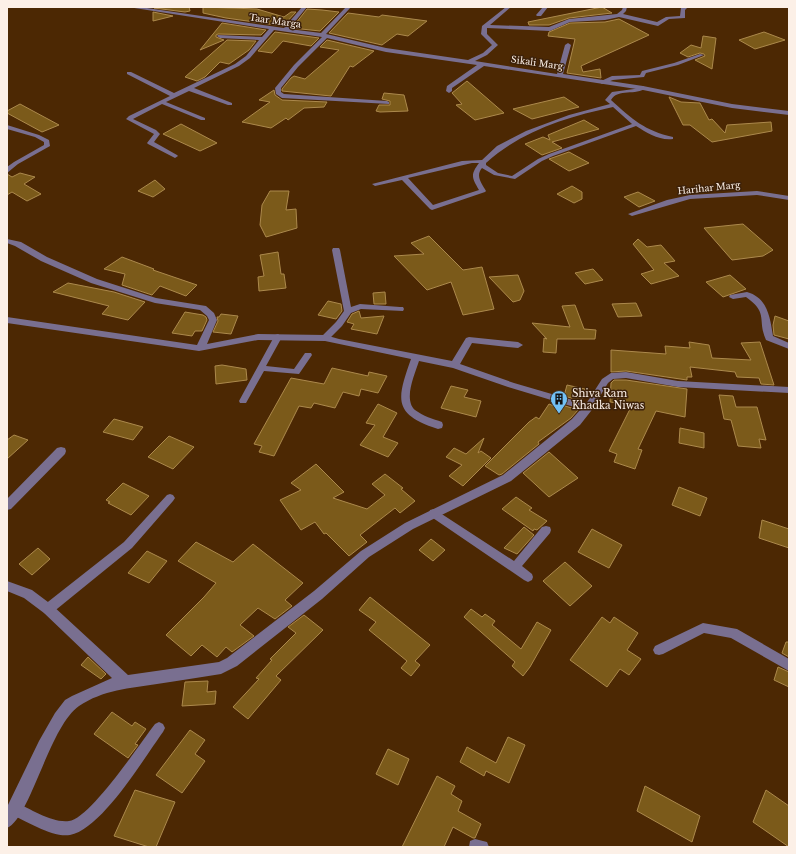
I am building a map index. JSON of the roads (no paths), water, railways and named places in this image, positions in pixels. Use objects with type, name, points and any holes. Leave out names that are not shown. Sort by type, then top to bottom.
[{"type":"street","name":"Taar Marga","points":[[130,7],[324,36]]},
{"type":"street","points":[[285,30],[305,7]]},
{"type":"street","points":[[349,7],[296,66],[278,88],[278,93],[282,96],[387,103]]},
{"type":"street","points":[[469,62],[485,54],[495,45],[484,34],[485,26],[509,7]]},
{"type":"street","points":[[539,15],[546,7]]},
{"type":"street","points":[[619,15],[624,11],[625,7]]},
{"type":"street","points":[[485,26],[544,29],[557,27],[569,21],[590,20],[619,15],[658,24],[668,18],[682,17],[683,9],[686,7]]},
{"type":"street","points":[[742,7],[750,7]]},
{"type":"street","points":[[175,156],[150,143],[157,134],[154,131],[129,119],[237,65],[248,57],[272,29]]},
{"type":"street","points":[[220,36],[264,39]]},
{"type":"street","name":"Sikali Marg","points":[[324,36],[386,50],[560,75],[643,88],[732,106],[789,113]]},
{"type":"street","points":[[560,75],[568,45]]},
{"type":"street","points":[[449,91],[449,87],[483,64]]},
{"type":"street","points":[[129,73],[175,96]]},
{"type":"street","points":[[190,89],[230,104]]},
{"type":"street","points":[[161,102],[202,119]]},
{"type":"street","points":[[7,128],[37,136],[48,141],[47,146],[16,163],[7,171]]},
{"type":"street","name":"Harihar Marg","points":[[632,214],[670,202],[690,198],[757,194],[789,198]]},
{"type":"street","points":[[7,241],[18,244],[44,259],[75,271],[94,281],[155,300],[203,308],[212,315],[213,320],[205,339],[198,348]]},
{"type":"street","points":[[7,320],[198,348],[258,337],[325,338],[338,342],[455,365],[511,385],[588,408]]},
{"type":"street","points":[[455,365],[469,340],[518,345]]},
{"type":"street","points":[[416,357],[405,393],[405,402],[408,410],[418,417],[438,425]]},
{"type":"street","points":[[7,821],[16,808],[51,734],[71,705],[96,690],[118,682],[221,668],[232,662],[318,595],[365,554],[409,526],[507,478],[576,422],[588,408],[604,381],[611,376],[626,375],[678,384],[789,390]]},
{"type":"street","points":[[7,506],[61,451]]},
{"type":"street","points":[[7,586],[28,594],[48,609],[126,682]]},
{"type":"lane","points":[[602,82],[612,78],[642,76],[644,72],[676,64],[702,55]]},
{"type":"lane","points":[[643,88],[639,91],[624,91],[610,95],[608,100],[637,124],[658,137],[671,138]]},
{"type":"lane","points":[[403,177],[432,208],[483,191],[476,179],[476,171],[483,162],[500,147],[570,116],[614,105]]},
{"type":"lane","points":[[483,162],[485,169],[496,174],[513,178],[551,154],[637,124]]},
{"type":"lane","points":[[375,184],[466,161],[483,162]]},
{"type":"lane","points":[[336,250],[348,310]]},
{"type":"lane","points":[[733,297],[747,294],[759,301],[768,316],[769,338],[789,346]]},
{"type":"lane","points":[[325,338],[339,324],[348,310],[360,306],[400,309]]},
{"type":"lane","points":[[243,401],[278,337]]},
{"type":"lane","points":[[261,368],[296,372],[308,355]]},
{"type":"lane","points":[[48,609],[128,546],[170,498]]},
{"type":"lane","points":[[434,513],[528,577]]},
{"type":"lane","points":[[515,567],[546,530]]},
{"type":"lane","points":[[659,650],[703,628],[733,633],[789,665]]},
{"type":"lane","points":[[16,808],[55,827],[72,829],[92,816],[159,728]]},
{"type":"place","name":"Shiva Ram Khadka Niwas","points":[[559,414]]}]
